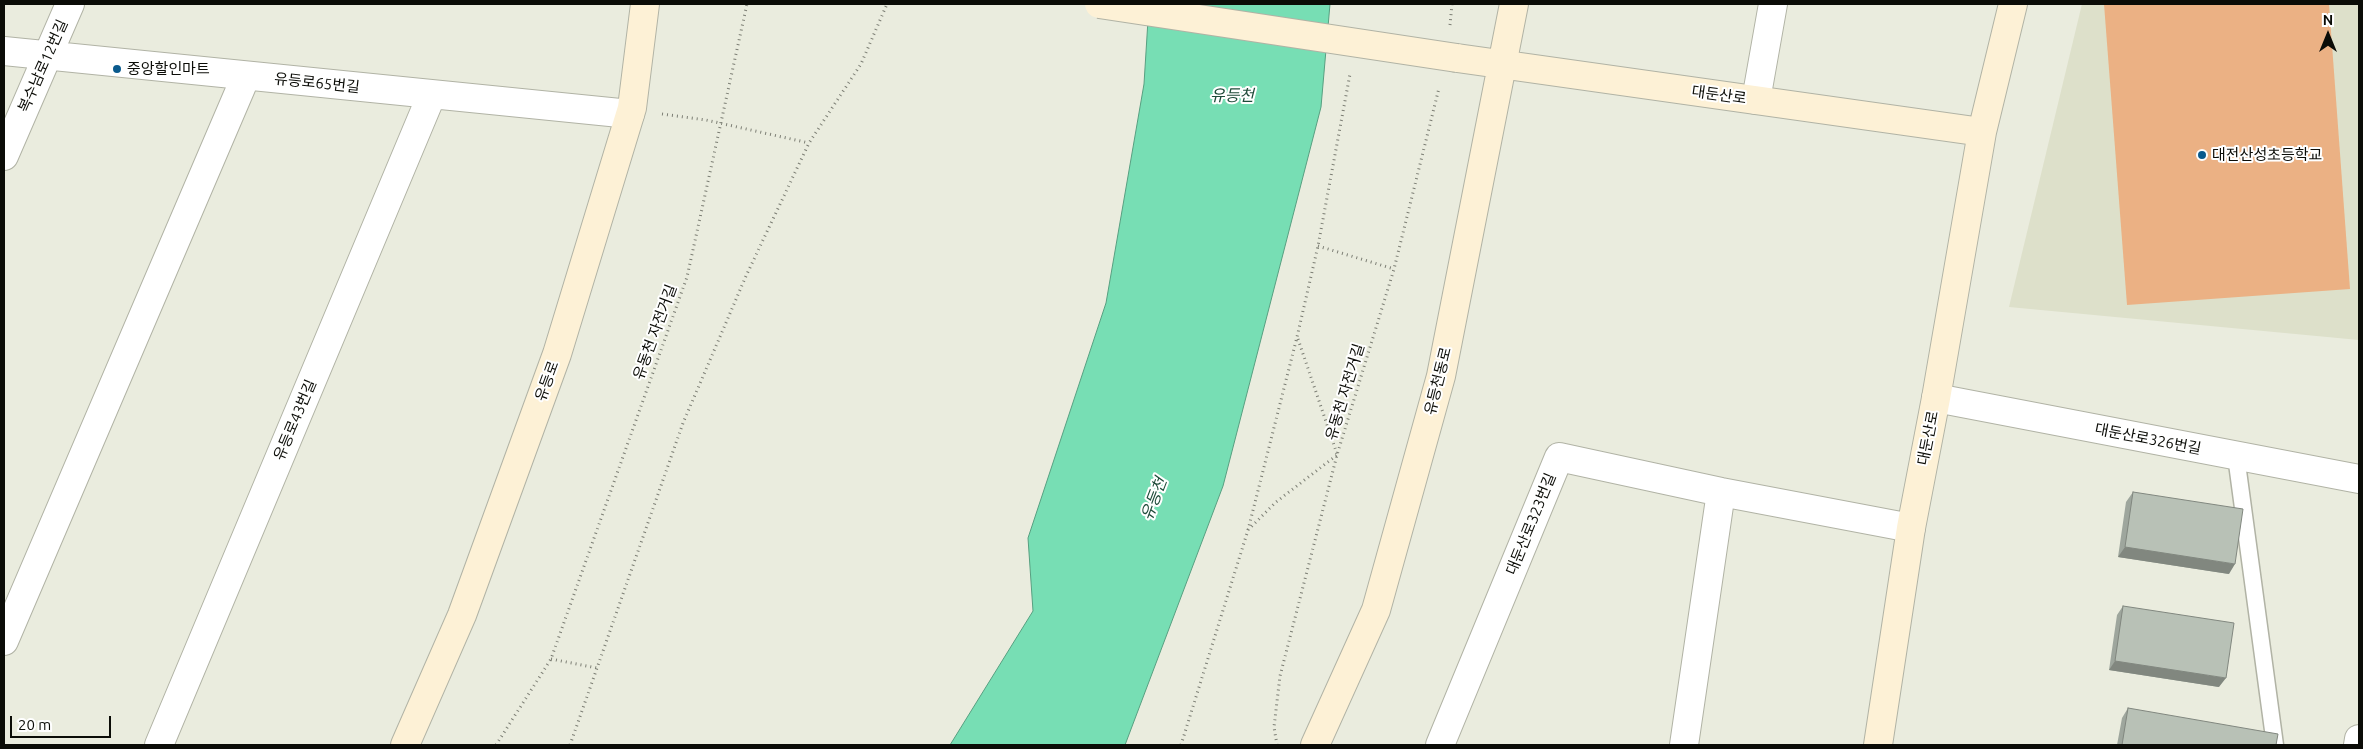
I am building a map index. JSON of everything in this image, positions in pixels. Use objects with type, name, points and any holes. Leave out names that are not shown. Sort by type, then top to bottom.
[{"type":"street","name":"복수남로12번길","points":[[4,156],[70,4]]},
{"type":"street","name":"유등로","points":[[405,745],[462,615],[642,113],[645,4]]},
{"type":"street","name":"대둔산로","points":[[1100,4],[1503,66],[1982,132]]},
{"type":"street","name":"유등천동로","points":[[1314,745],[1376,610],[1441,376],[1514,4]]},
{"type":"street","points":[[1756,100],[1773,4]]},
{"type":"street","name":"대둔산로","points":[[1878,745],[1911,528],[1936,398],[1982,132],[2013,4]]},
{"type":"street","name":"유등로65번길","points":[[4,51],[642,113]]},
{"type":"street","points":[[4,641],[246,76]]},
{"type":"street","name":"유등로43번길","points":[[159,745],[432,94]]},
{"type":"street","name":"대둔산로326번길","points":[[1936,398],[2359,479]]},
{"type":"street","name":"대둔산로323번길","points":[[1440,745],[1559,457],[1722,492],[1911,528]]},
{"type":"street","points":[[1684,745],[1722,492]]},
{"type":"street","points":[[2358,745],[2359,739]]},
{"type":"lane","points":[[2236,456],[2275,745]]},
{"type":"path","name":"유동천 자전거길","points":[[496,745],[551,659],[687,277],[747,4]]},
{"type":"path","points":[[570,745],[683,423],[746,276],[808,143],[861,64],[887,4]]},
{"type":"path","points":[[1449,30],[1452,4]]},
{"type":"path","points":[[1248,530],[1298,337],[1318,246],[1352,64]]},
{"type":"path","name":"유동천 자전거길","points":[[1181,745],[1248,530],[1276,502],[1337,455],[1394,269],[1440,86]]},
{"type":"path","points":[[642,113],[721,124],[808,143]]},
{"type":"path","points":[[1318,246],[1394,269]]},
{"type":"path","points":[[1277,745],[1274,728],[1280,676],[1337,455],[1298,337]]},
{"type":"path","points":[[551,659],[597,668]]},
{"type":"shaded area","name":"대전산성초등학교","points":[[2082,4],[2359,4],[2359,340],[2009,307]]},
{"type":"shaded area","name":"대전산성초등학교","points":[[2104,4],[2329,4],[2350,289],[2127,305]]},
{"type":"water","name":"유등천","points":[[1149,4],[1330,4],[1321,107],[1223,486],[1125,745],[950,745],[1033,611],[1028,538],[1106,303],[1144,84]]},
{"type":"building","points":[[2133,492],[2243,509],[2235,564],[2125,547]]},
{"type":"building","points":[[2123,606],[2234,623],[2226,678],[2115,661]]},
{"type":"building","points":[[2128,708],[2278,734],[2276,745],[2122,745]]},
{"type":"place","name":"중앙할인마트","points":[[117,69]]},
{"type":"place","name":"대전산성초등학교","points":[[2202,155]]}]
